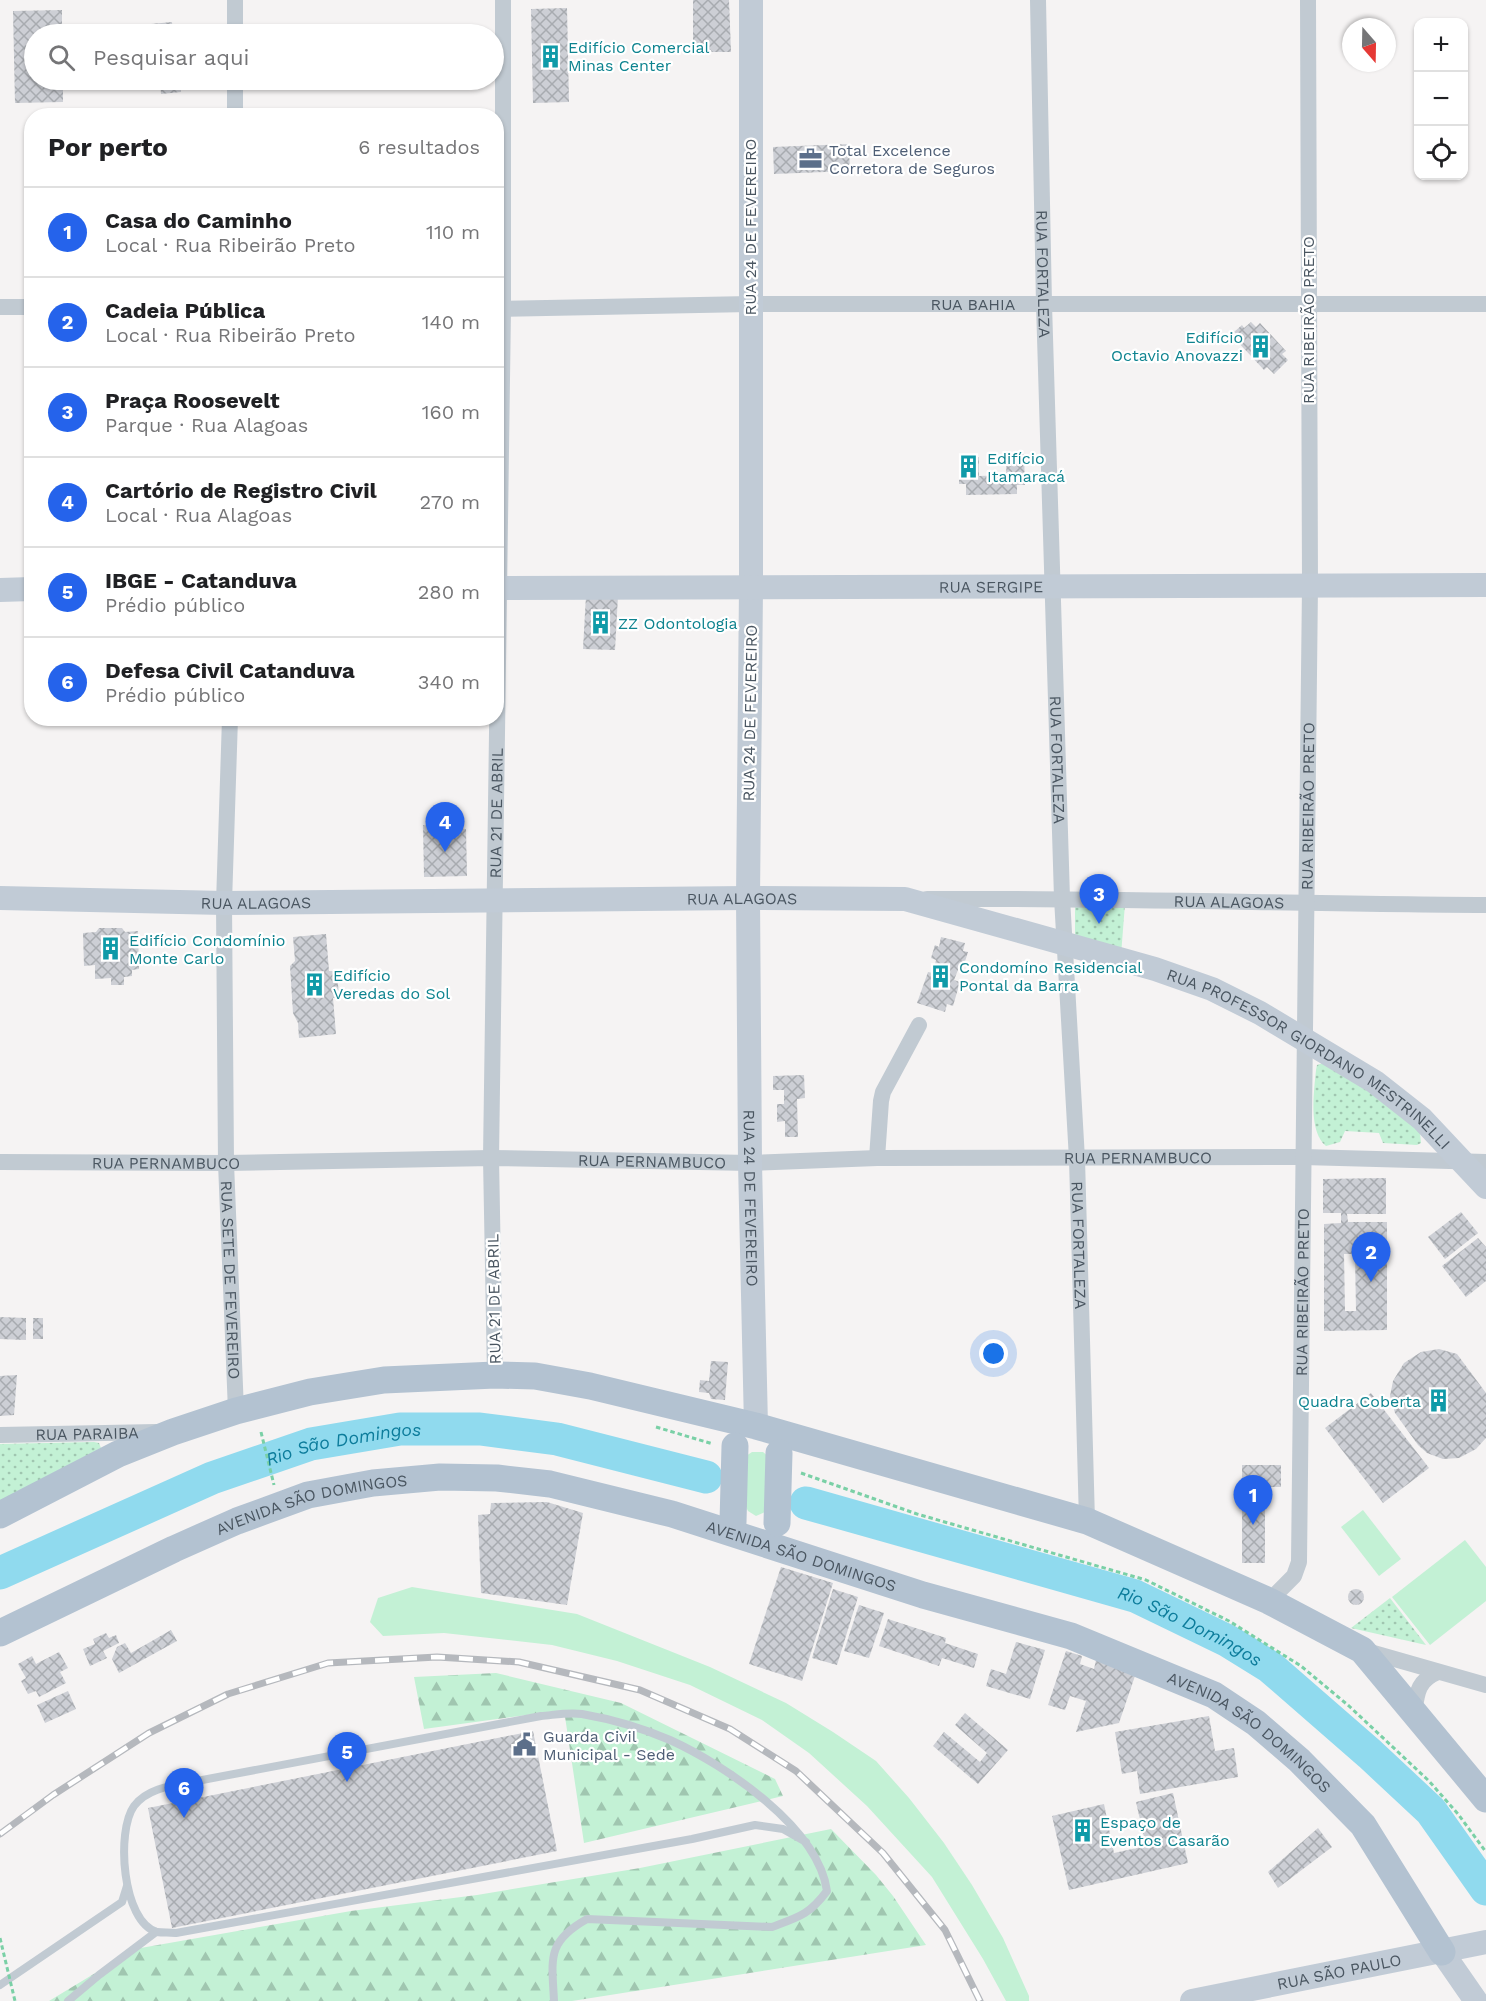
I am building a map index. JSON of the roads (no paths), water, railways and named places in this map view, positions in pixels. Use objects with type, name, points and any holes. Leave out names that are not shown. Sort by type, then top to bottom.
[{"type":"main road","points":[[0,1515],[118,1454],[173,1432],[236,1411],[310,1392],[384,1380],[495,1375],[535,1376],[590,1386],[758,1436],[1087,1521],[1269,1601],[1362,1650],[1486,1799]]},
{"type":"main road","points":[[732,1528],[758,1436]]},
{"type":"main road","points":[[758,1436],[776,1535]]},
{"type":"main road","name":"AVENIDA SÃO DOMINGOS","points":[[0,1633],[174,1549],[237,1521],[308,1495],[373,1483],[440,1477],[497,1478],[550,1484],[732,1528],[776,1535],[923,1595],[1071,1636],[1214,1695],[1256,1723],[1299,1760],[1363,1825],[1443,1952]]},
{"type":"street","points":[[235,0],[235,24]]},
{"type":"street","name":"RUA 21 DE ABRIL","points":[[504,0],[504,24]]},
{"type":"street","name":"RUA 24 DE FEVEREIRO","points":[[751,0],[751,587],[748,898],[750,1163],[758,1436]]},
{"type":"street","name":"RUA FORTALEZA","points":[[1038,0],[1044,304],[1062,898],[1077,1159],[1087,1521]]},
{"type":"street","name":"RUA RIBEIRÃO PRETO","points":[[1269,1601],[1294,1576],[1299,1562],[1310,585],[1308,0]]},
{"type":"street","points":[[235,90],[235,108]]},
{"type":"street","name":"RUA 21 DE ABRIL","points":[[503,90],[503,108]]},
{"type":"street","name":"RUA BAHIA","points":[[504,309],[750,304],[1486,304]]},
{"type":"street","points":[[0,307],[24,306]]},
{"type":"street","name":"RUA SERGIPE","points":[[504,588],[1486,585]]},
{"type":"street","points":[[0,590],[24,590]]},
{"type":"street","name":"RUA SETE DE FEVEREIRO","points":[[230,726],[224,903],[226,1163],[236,1411]]},
{"type":"street","name":"RUA 21 DE ABRIL","points":[[495,1375],[491,1158],[497,726]]},
{"type":"street","name":"RUA ALAGOAS","points":[[0,898],[224,903],[748,898],[1062,898],[1306,904],[1486,905]]},
{"type":"street","name":"RUA PROFESSOR GIORDANO MESTRINELLI","points":[[905,899],[1064,942],[1155,969],[1212,989],[1264,1015],[1375,1082],[1475,1162],[1486,1187]]},
{"type":"street","points":[[877,1158],[883,1092],[919,1025]]},
{"type":"street","name":"RUA PERNAMBUCO","points":[[0,1162],[226,1163],[491,1158],[750,1163],[877,1158],[1303,1157],[1475,1162]]},
{"type":"street","name":"RUA PARAIBA","points":[[0,1435],[173,1432]]},
{"type":"street","points":[[1362,1650],[1486,1685]]},
{"type":"street","points":[[1414,1714],[1417,1692],[1428,1677],[1438,1672]]},
{"type":"street","name":"RUA SÃO PAULO","points":[[1192,2001],[1480,1944]]},
{"type":"street","name":"AVENIDA SÃO DOMINGOS","points":[[1443,1952],[1476,2001]]},
{"type":"lane","points":[[554,2001],[552,1962],[557,1945],[569,1930],[587,1920],[772,1927],[796,1918],[815,1907],[826,1891],[825,1876],[806,1842],[782,1815],[712,1764],[670,1740],[618,1722],[579,1713],[541,1716],[154,1790],[134,1806],[127,1824],[124,1850],[127,1886],[136,1912],[156,1932],[176,1933],[692,1839],[755,1825],[783,1829],[806,1842]]},
{"type":"lane","points":[[0,1985],[122,1902],[127,1886]]},
{"type":"lane","points":[[68,2001],[156,1932]]},
{"type":"waterway","name":"Rio São Domingos","points":[[0,1573],[212,1478],[311,1444],[400,1429],[480,1429],[557,1439],[706,1477]]},
{"type":"waterway","name":"Rio São Domingos","points":[[806,1503],[1135,1596],[1228,1641],[1270,1667],[1370,1754],[1431,1811],[1486,1889]]},
{"type":"railway","points":[[0,1834],[53,1795],[149,1733],[228,1694],[328,1663],[437,1657],[519,1662],[640,1690],[730,1729],[796,1771],[883,1853],[945,1930],[980,2001]]},
{"type":"place","name":"Edifício Comercial Minas Center","points":[[550,56]]},
{"type":"place","name":"Total Excelence Corretora de Seguros","points":[[811,159]]},
{"type":"place","name":"Edifício Octavio Anovazzi","points":[[1261,346]]},
{"type":"place","name":"Edifício Itamaracá","points":[[969,467]]},
{"type":"place","name":"ZZ Odontologia","points":[[600,623]]},
{"type":"place","name":"Cartório de Registro Civil","points":[[445,852]]},
{"type":"place","name":"Praça Roosevelt","points":[[1099,924]]},
{"type":"place","name":"Edifício Condomínio Monte Carlo","points":[[111,949]]},
{"type":"place","name":"Condomíno Residencial Pontal da Barra","points":[[941,976]]},
{"type":"place","name":"Edifício Veredas do Sol","points":[[315,984]]},
{"type":"place","name":"Cadeia Pública","points":[[1371,1282]]},
{"type":"place","name":"Quadra Coberta","points":[[1439,1401]]},
{"type":"place","name":"Casa do Caminho","points":[[1253,1525]]},
{"type":"place","name":"Guarda Civil Municipal - Sede","points":[[525,1745]]},
{"type":"place","name":"IBGE - Catanduva","points":[[347,1782]]},
{"type":"place","name":"Defesa Civil Catanduva","points":[[184,1818]]},
{"type":"place","name":"Espaço de Eventos Casarão","points":[[1082,1831]]}]
